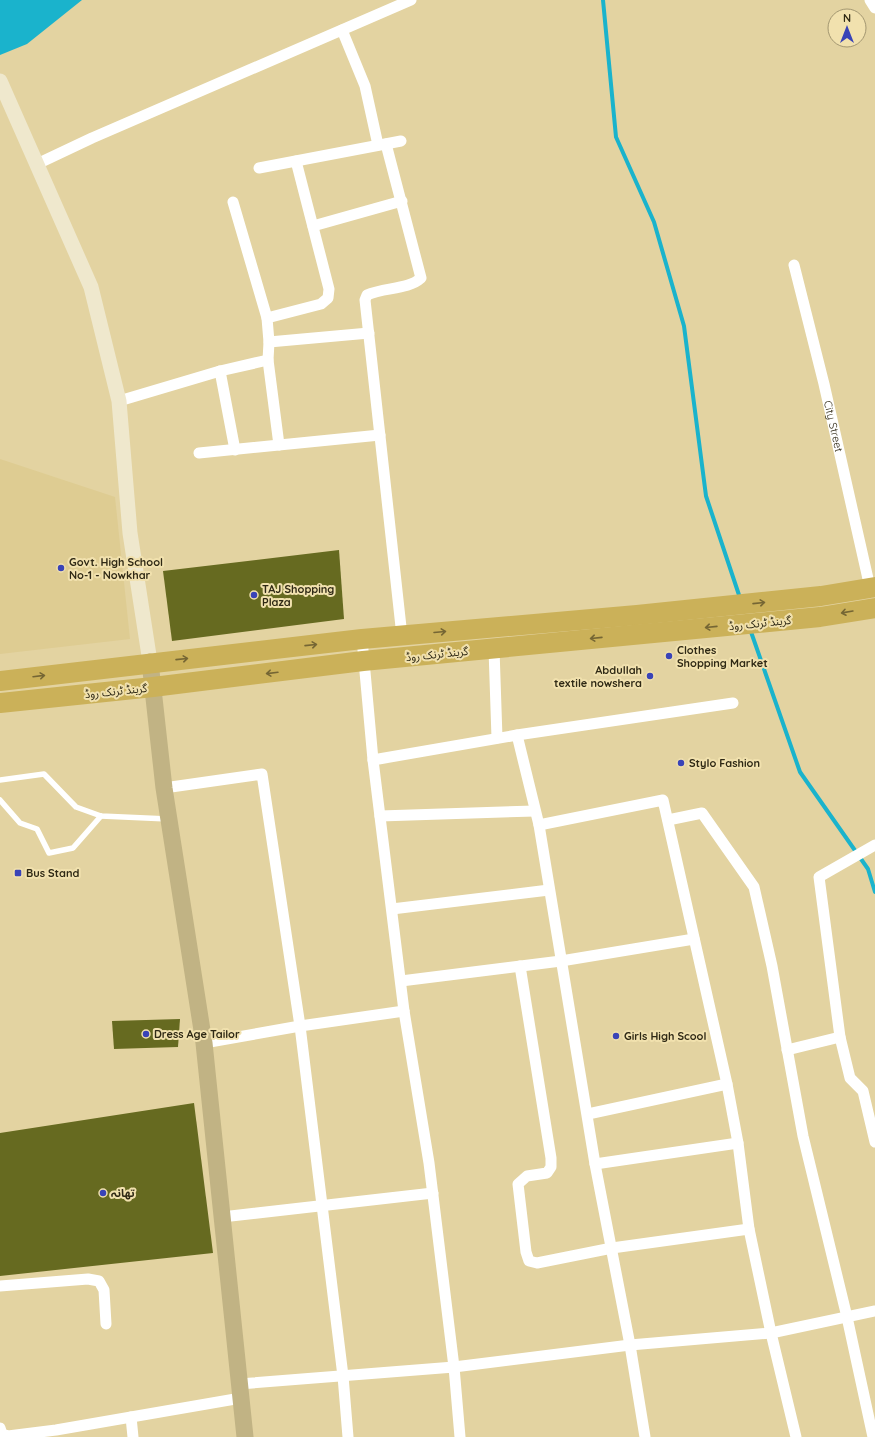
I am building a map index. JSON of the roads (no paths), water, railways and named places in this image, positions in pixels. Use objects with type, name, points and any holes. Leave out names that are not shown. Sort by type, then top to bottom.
[{"type":"highway","name":"گرینڈ ٹرنک روڈ","points":[[0,703],[153,687],[363,661],[494,649],[872,587]]},
{"type":"highway","name":"گرینڈ ٹرنک روڈ","points":[[0,681],[150,662],[362,639],[820,617],[875,610]]},
{"type":"main road","points":[[150,662],[164,788],[204,1043],[245,1437]]},
{"type":"street","points":[[37,164],[92,138],[411,0]]},
{"type":"street","points":[[870,0],[875,8]]},
{"type":"street","points":[[342,30],[365,86],[382,144],[402,201],[421,278],[416,283],[374,292],[367,295],[365,300],[402,636]]},
{"type":"street","points":[[0,81],[91,287],[119,401],[130,533],[150,662]]},
{"type":"street","points":[[259,168],[400,141]]},
{"type":"street","points":[[268,318],[321,304],[328,298],[329,289],[296,161]]},
{"type":"street","points":[[313,226],[402,201]]},
{"type":"street","points":[[233,202],[268,318],[270,342],[268,360],[279,445]]},
{"type":"street","name":"City Street","points":[[794,265],[872,587],[875,610]]},
{"type":"street","points":[[270,342],[369,333]]},
{"type":"street","points":[[119,401],[220,371],[268,360]]},
{"type":"street","points":[[220,371],[235,450]]},
{"type":"street","points":[[198,453],[380,435]]},
{"type":"street","points":[[362,639],[373,760],[404,1011],[432,1193],[454,1368],[460,1437]]},
{"type":"street","points":[[494,649],[497,738]]},
{"type":"street","points":[[373,760],[497,738],[733,703]]},
{"type":"street","points":[[516,735],[539,825],[560,961],[588,1114],[595,1164],[630,1345],[645,1437]]},
{"type":"street","points":[[164,788],[262,774],[300,1026],[343,1376],[348,1437]]},
{"type":"street","points":[[539,825],[663,800],[727,1084],[738,1143],[749,1229],[771,1333],[796,1437]]},
{"type":"street","points":[[380,816],[535,811]]},
{"type":"street","points":[[668,820],[702,813],[754,886],[803,1136],[847,1317],[873,1437]]},
{"type":"street","points":[[875,845],[819,876],[840,1037],[850,1078],[863,1092],[875,1142]]},
{"type":"street","points":[[392,909],[549,890]]},
{"type":"street","points":[[401,981],[560,961],[694,939]]},
{"type":"street","points":[[520,966],[551,1158],[551,1167],[547,1173],[527,1176],[518,1184],[526,1252],[529,1261],[537,1263],[612,1248],[749,1229]]},
{"type":"street","points":[[204,1043],[300,1026],[404,1011]]},
{"type":"street","points":[[787,1050],[840,1037]]},
{"type":"street","points":[[588,1114],[727,1084]]},
{"type":"street","points":[[595,1164],[738,1143]]},
{"type":"street","points":[[222,1217],[432,1193]]},
{"type":"street","points":[[0,1286],[88,1279],[99,1281],[104,1290],[106,1324]]},
{"type":"street","points":[[0,1428],[2,1434],[8,1436],[56,1434],[240,1391],[343,1376],[454,1368],[630,1345],[771,1333],[875,1311]]},
{"type":"street","points":[[131,1417],[133,1437]]},
{"type":"lane","points":[[0,780],[44,774],[76,807],[101,816],[170,819]]},
{"type":"lane","points":[[0,800],[20,823],[37,829],[49,853],[73,848],[101,816]]},
{"type":"water","points":[[0,0],[82,0],[27,44],[0,55]]},
{"type":"waterway","points":[[603,0],[616,137],[654,222],[684,326],[706,496],[740,598]]},
{"type":"waterway","points":[[750,629],[800,772],[868,869],[875,892]]},
{"type":"place","name":"Govt. High School No-1 - Nowkhar","points":[[61,568]]},
{"type":"place","name":"TAJ Shopping Plaza","points":[[254,595]]},
{"type":"place","name":"Clothes Shopping Market","points":[[669,656]]},
{"type":"place","name":"Abdullah textile nowshera","points":[[650,676]]},
{"type":"place","name":"Stylo Fashion","points":[[681,763]]},
{"type":"place","name":"Bus Stand","points":[[18,873]]},
{"type":"place","name":"Dress Age Tailor","points":[[146,1034]]},
{"type":"place","name":"Girls High Scool","points":[[616,1036]]},
{"type":"place","name":"تھانہ","points":[[103,1193]]}]
